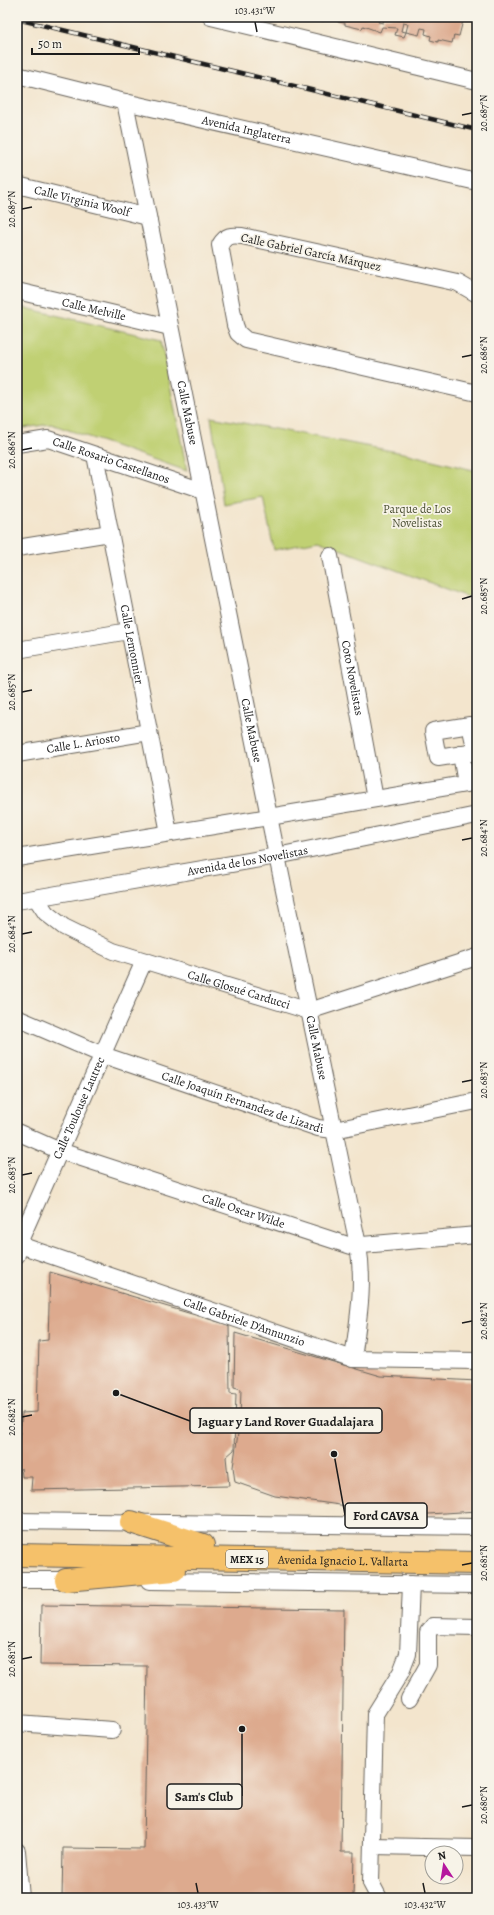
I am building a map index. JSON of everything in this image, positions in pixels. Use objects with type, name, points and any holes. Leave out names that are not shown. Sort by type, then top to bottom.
[{"type":"highway","points":[[131,1522],[203,1545]]},
{"type":"highway","name":"Avenida Ignacio L. Vallarta","points":[[17,1542],[477,1548]]},
{"type":"highway","name":"Avenida Ignacio L. Vallarta","points":[[17,1555],[477,1563]]},
{"type":"highway","points":[[66,1580],[282,1560]]},
{"type":"street","points":[[211,17],[477,81]]},
{"type":"street","name":"Avenida Inglaterra","points":[[17,75],[125,102],[477,182]]},
{"type":"street","name":"Calle Mabuse","points":[[125,102],[269,817],[358,1245],[362,1268],[362,1296],[353,1359]]},
{"type":"street","name":"Calle Virginia Woolf","points":[[17,185],[148,217]]},
{"type":"street","name":"Calle Gabriel García Márquez","points":[[477,294],[458,283],[242,236],[232,235],[224,238],[220,245],[235,325],[238,333],[246,340],[477,393]]},
{"type":"street","name":"Calle Melville","points":[[17,291],[170,327]]},
{"type":"street","name":"Calle Rosario Castellanos","points":[[17,444],[48,439],[203,491]]},
{"type":"street","name":"Calle Lemonnier","points":[[94,455],[169,833]]},
{"type":"street","points":[[17,548],[110,533]]},
{"type":"street","name":"Coto Novelistas","points":[[330,556],[375,799]]},
{"type":"street","points":[[17,650],[129,631]]},
{"type":"street","name":"Calle L. Ariosto","points":[[17,754],[149,732]]},
{"type":"street","points":[[17,858],[472,783],[461,754]]},
{"type":"street","name":"Avenida de los Novelistas","points":[[17,901],[277,856],[477,815]]},
{"type":"street","name":"Calle Glosué Carducci","points":[[36,898],[46,913],[64,927],[113,951],[309,1011]]},
{"type":"street","points":[[309,1011],[477,956]]},
{"type":"street","name":"Calle Toulouse Lautrec","points":[[18,1248],[144,961]]},
{"type":"street","name":"Calle Joaquín Fernandez de Lizardi","points":[[17,1018],[103,1055],[318,1128],[334,1130],[477,1101]]},
{"type":"street","name":"Calle Oscar Wilde","points":[[17,1132],[60,1151],[351,1246],[477,1235]]},
{"type":"street","name":"Calle Gabriele D'Annunzio","points":[[18,1248],[353,1359],[477,1361]]},
{"type":"street","points":[[17,1521],[477,1527]]},
{"type":"street","name":"Avenida Ignacio L. Vallarta","points":[[21,1582],[66,1580],[477,1585]]},
{"type":"street","points":[[379,1898],[371,1883],[375,1714],[401,1672],[408,1654],[411,1584]]},
{"type":"street","points":[[409,1699],[428,1665],[428,1632],[433,1626],[477,1627]]},
{"type":"street","points":[[17,1723],[112,1730]]},
{"type":"street","points":[[372,1846],[477,1848]]},
{"type":"street","points":[[17,1851],[21,1898]]},
{"type":"green space","points":[[17,306],[161,340],[187,471],[51,424],[17,429]]},
{"type":"green space","name":"Parque de Los Novelistas","points":[[211,417],[408,454],[477,471],[477,630],[471,598],[318,541],[274,550],[263,497],[224,504]]},
{"type":"building","points":[[321,17],[380,17],[378,22],[383,23],[384,17],[464,17],[459,36],[454,35],[452,43],[430,40],[431,36],[425,34],[426,29],[421,28],[419,35],[406,32],[404,37],[395,35],[397,28],[382,27],[380,32],[363,26],[362,29],[345,25],[345,23],[338,22],[337,18],[322,21]],"holes":[[[403,23],[408,24],[406,32],[401,31]]]},
{"type":"building","points":[[50,1272],[229,1325],[230,1393],[236,1394],[234,1450],[226,1457],[229,1486],[31,1490],[32,1477],[22,1477],[21,1468],[17,1473],[17,1458],[22,1413],[37,1412],[39,1341],[48,1340]]},
{"type":"building","points":[[235,1333],[381,1376],[477,1381],[477,1511],[412,1515],[275,1496],[235,1482],[233,1467],[240,1420],[241,1389],[234,1387]]},
{"type":"building","points":[[41,1605],[344,1609],[341,1852],[354,1852],[353,1898],[62,1898],[63,1848],[144,1849],[147,1666],[40,1665]]},
{"type":"railway","points":[[17,19],[477,130]]},
{"type":"place","name":"Jaguar y Land Rover Guadalajara","points":[[116,1393]]},
{"type":"place","name":"Ford CAVSA","points":[[334,1454]]},
{"type":"place","name":"Sam's Club","points":[[242,1729]]}]
